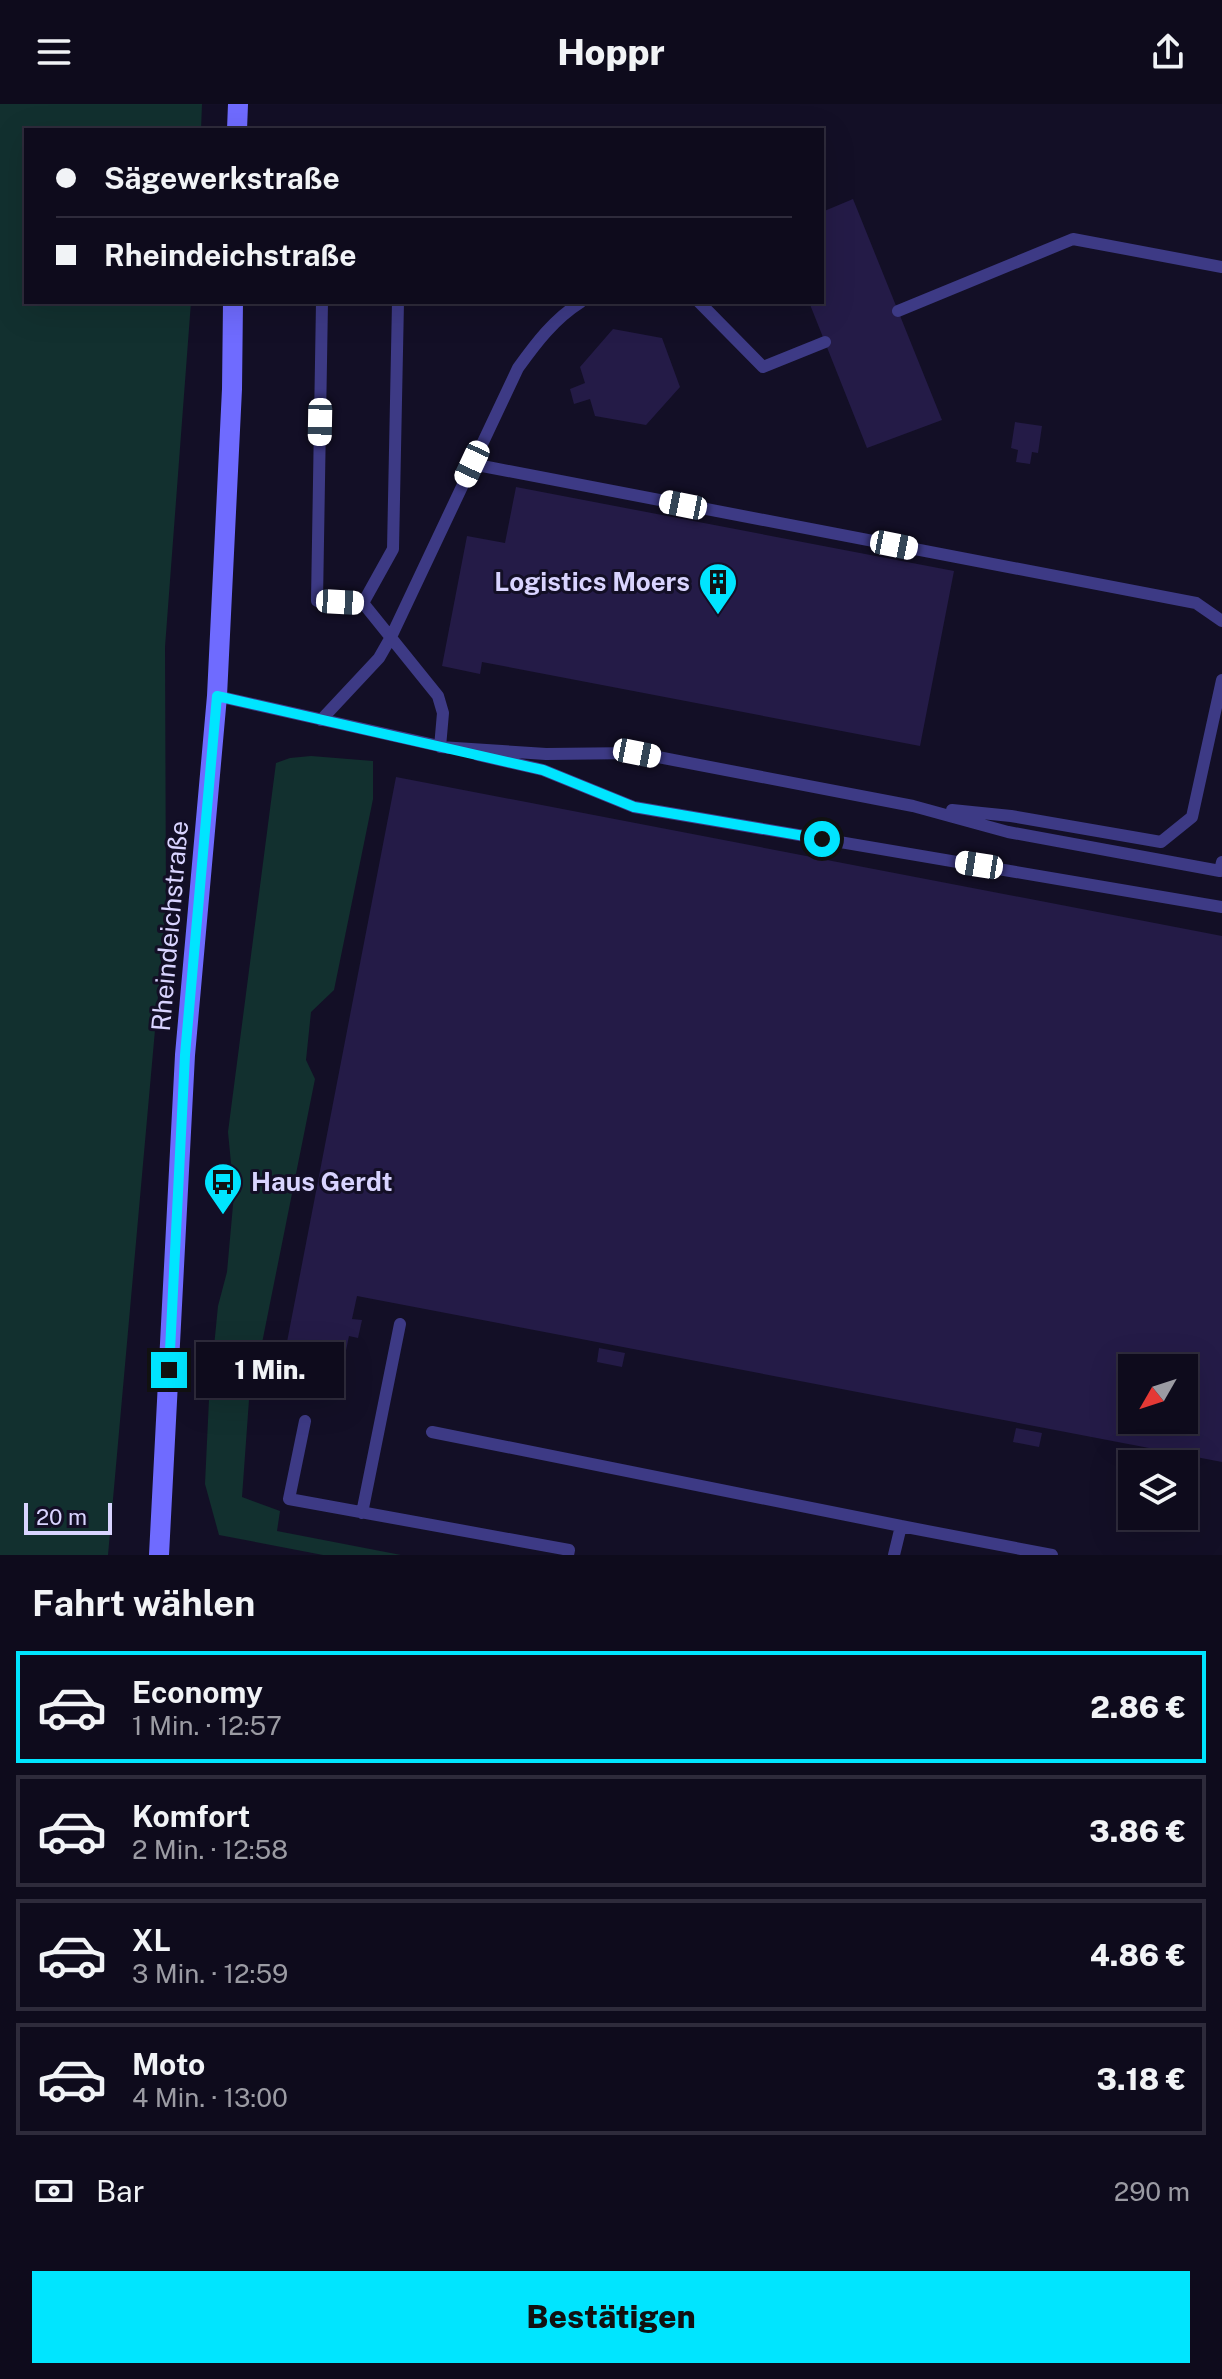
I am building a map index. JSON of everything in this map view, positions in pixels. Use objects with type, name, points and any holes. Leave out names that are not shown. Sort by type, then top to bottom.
[{"type":"main road","points":[[237,128],[238,104]]},
{"type":"main road","name":"Rheindeichstraße","points":[[159,1555],[185,1055],[217,696],[232,389],[233,304]]},
{"type":"lane","points":[[898,311],[1073,239],[1222,267]]},
{"type":"lane","points":[[322,304],[317,601],[363,603],[438,696],[443,713],[440,747]]},
{"type":"lane","points":[[363,603],[393,549],[398,304]]},
{"type":"lane","points":[[321,720],[379,658],[391,637],[518,368],[541,336],[578,304]]},
{"type":"lane","points":[[701,304],[763,367],[825,342]]},
{"type":"lane","points":[[472,464],[1196,603],[1222,621]]},
{"type":"lane","points":[[913,806],[1011,816],[1161,842],[1192,817],[1222,680]]},
{"type":"lane","points":[[217,696],[543,770],[634,807],[1222,907]]},
{"type":"lane","points":[[440,747],[546,754],[637,753],[913,806],[1008,832],[1221,868]]},
{"type":"lane","points":[[362,1513],[400,1324]]},
{"type":"lane","points":[[305,1421],[289,1499],[569,1550],[568,1555]]},
{"type":"lane","points":[[432,1432],[1052,1555]]},
{"type":"lane","points":[[894,1555],[901,1526]]},
{"type":"green space","points":[[0,104],[202,104],[201,128],[24,128],[24,304],[191,304],[165,647],[166,907],[108,1555],[0,1555]]},
{"type":"green space","points":[[311,756],[373,761],[373,799],[334,990],[311,1012],[306,1060],[315,1079],[257,1368],[213,1357],[218,1306],[227,1272],[234,1194],[228,1132],[276,763]]},
{"type":"green space","points":[[210,1378],[250,1386],[242,1497],[280,1511],[277,1531],[401,1555],[323,1555],[219,1535],[205,1484]]},
{"type":"building","points":[[853,199],[942,420],[867,448],[810,304],[824,304],[824,211]]},
{"type":"building","points":[[613,329],[662,338],[680,387],[646,425],[595,416],[590,399],[574,404],[570,389],[585,383],[580,367]]},
{"type":"building","points":[[1015,422],[1042,426],[1038,453],[1032,452],[1030,464],[1016,462],[1018,450],[1011,448]]},
{"type":"building","name":"Logistics Moers","points":[[516,487],[954,571],[920,746],[482,662],[480,674],[442,666],[467,536],[505,543]]},
{"type":"building","points":[[396,777],[1222,936],[1222,1462],[1198,1457],[1198,1450],[1159,1450],[357,1296],[352,1319],[362,1320],[358,1338],[349,1336],[339,1384],[281,1373]]},
{"type":"building","points":[[599,1348],[625,1353],[622,1367],[597,1362]]},
{"type":"building","points":[[1016,1428],[1042,1433],[1039,1447],[1013,1442]]},
{"type":"place","name":"Logistics Moers","points":[[718,616]]},
{"type":"place","name":"Haus Gerdt","points":[[223,1216]]},
{"type":"route","points":[[169,1370],[185,1055],[217,696],[543,770],[634,807],[822,839]]}]
